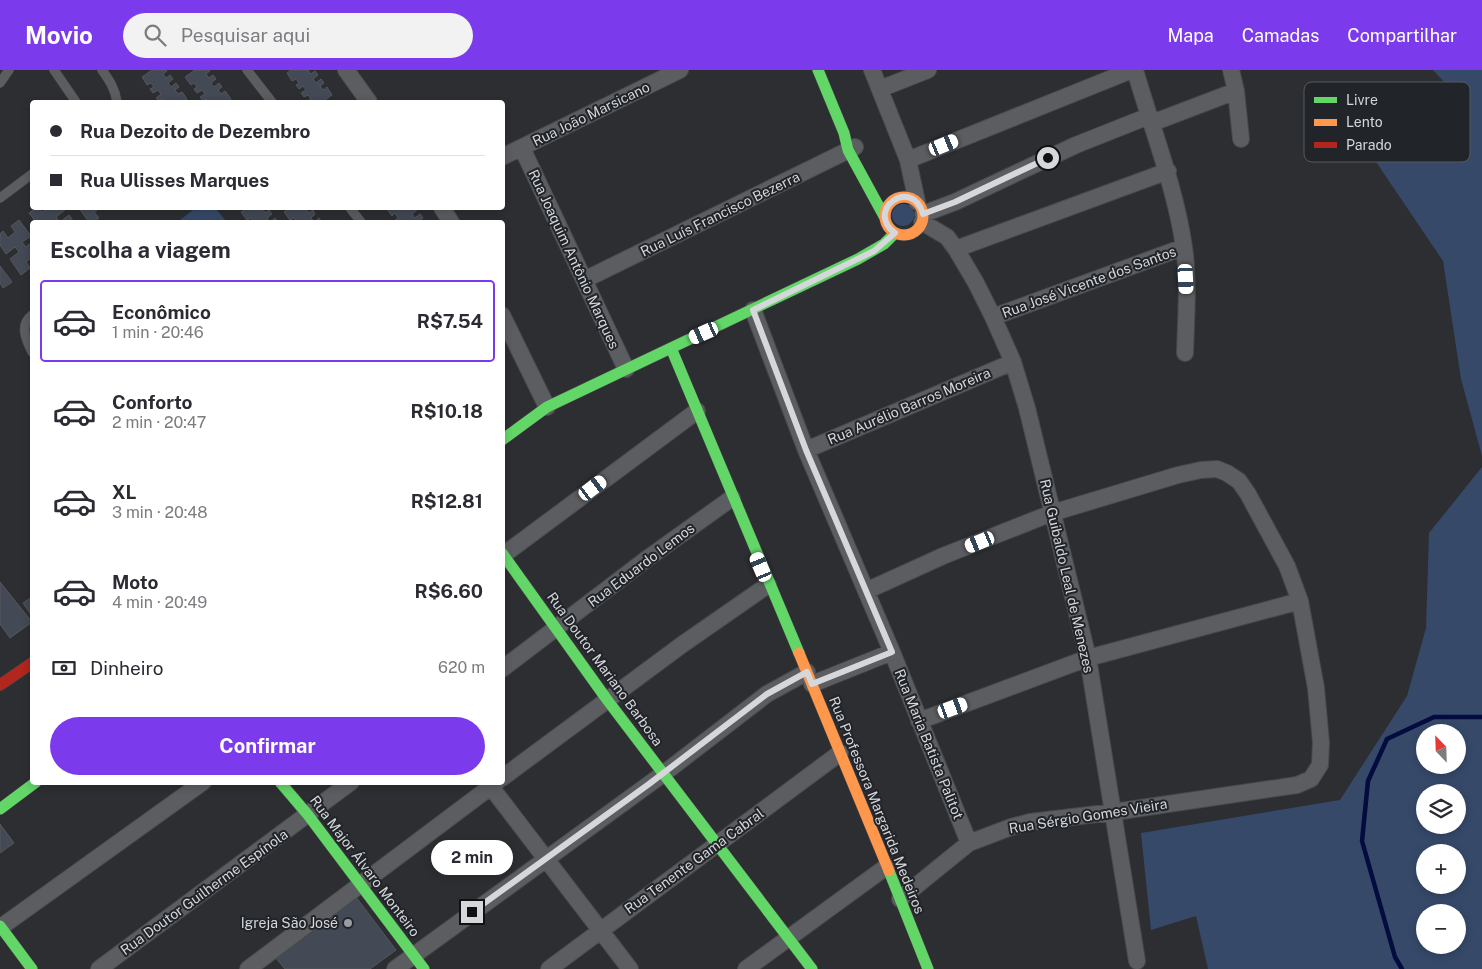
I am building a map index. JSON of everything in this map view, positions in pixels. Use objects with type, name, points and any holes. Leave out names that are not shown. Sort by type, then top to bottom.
[{"type":"main road","points":[[818,70],[844,133],[889,229],[903,235],[911,234],[917,229],[916,209],[889,187]]},
{"type":"main road","points":[[852,149],[874,175]]},
{"type":"main road","points":[[884,216],[890,203],[916,209]]},
{"type":"main road","points":[[505,438],[547,407],[874,251],[895,233]]},
{"type":"main road","name":"Rua Professora Margarida Medeiros","points":[[671,348],[928,969]]},
{"type":"main road","name":"Rua Doutor Mariano Barbosa","points":[[505,557],[608,701],[789,936],[812,969]]},
{"type":"main road","points":[[0,685],[30,664]]},
{"type":"main road","points":[[0,809],[32,785]]},
{"type":"main road","name":"Rua Major Álvaro Monteiro","points":[[283,785],[308,814],[424,969]]},
{"type":"main road","points":[[0,926],[32,969]]},
{"type":"street","points":[[346,70],[368,100]]},
{"type":"street","name":"Rua João Marsicano","points":[[505,156],[680,70]]},
{"type":"street","points":[[872,70],[908,160],[916,209],[955,202],[1076,145],[1236,91]]},
{"type":"street","points":[[880,89],[928,70]]},
{"type":"street","points":[[1231,70],[1236,91],[1241,138]]},
{"type":"street","points":[[908,160],[1129,71],[1150,119],[1168,171],[1184,247],[1187,296],[1185,353]]},
{"type":"street","name":"Rua Joaquim Antônio Marques","points":[[522,148],[626,369]]},
{"type":"street","name":"Rua Luís Francisco Bezerra","points":[[584,280],[852,149]]},
{"type":"street","points":[[956,248],[1168,171]]},
{"type":"street","name":"Rua Guibaldo Leal de Menezes","points":[[916,209],[947,237],[956,248],[994,316],[1013,362],[1027,408],[1088,658],[1137,960]]},
{"type":"street","name":"Rua José Vicente dos Santos","points":[[994,316],[1184,247]]},
{"type":"street","name":"Rua Maria Batista Palitot","points":[[753,310],[806,450],[892,652],[970,843]]},
{"type":"street","points":[[505,321],[547,407]]},
{"type":"street","name":"Rua Aurélio Barros Moreira","points":[[806,450],[1013,362]]},
{"type":"street","points":[[505,553],[697,411]]},
{"type":"street","points":[[866,591],[943,556],[1052,513],[1178,475],[1217,469],[1239,481],[1248,494],[1287,566],[1300,600],[1088,658],[919,721]]},
{"type":"street","name":"Rua Eduardo Lemos","points":[[505,668],[648,558],[732,498]]},
{"type":"street","points":[[505,777],[683,644],[768,585]]},
{"type":"street","name":"Rua Sérgio Gomes Vieira","points":[[900,899],[970,843],[998,831],[1030,822],[1114,812],[1297,785],[1311,778],[1320,765],[1321,743],[1316,688],[1300,600]]},
{"type":"street","points":[[395,969],[413,954],[663,774],[760,699],[809,678],[892,652]]},
{"type":"street","name":"Rua Tenente Gama Cabral","points":[[549,969],[840,753]]},
{"type":"street","points":[[0,926],[199,785]]},
{"type":"street","points":[[308,814],[347,785]]},
{"type":"street","points":[[248,969],[494,785]]},
{"type":"street","points":[[498,785],[546,859],[630,969]]},
{"type":"street","name":"Rua Doutor Guilherme Espínola","points":[[99,969],[308,814]]},
{"type":"street","points":[[746,969],[886,867]]},
{"type":"lane","points":[[0,83],[9,70]]},
{"type":"lane","points":[[54,70],[75,100]]},
{"type":"lane","points":[[102,70],[111,82],[117,100]]},
{"type":"lane","points":[[247,70],[270,100]]},
{"type":"lane","points":[[0,198],[30,176]]},
{"type":"lane","points":[[352,210],[359,220]]},
{"type":"lane","points":[[30,317],[24,328],[26,341],[30,348]]},
{"type":"shaded area","points":[[1433,70],[1482,70],[1482,456],[1461,379],[1443,261],[1376,162],[1470,162],[1470,82],[1444,82]]},
{"type":"shaded area","points":[[903,204],[911,207],[914,215],[911,223],[903,226],[895,223],[892,215],[895,207]]},
{"type":"shaded area","points":[[193,210],[217,210],[225,220],[180,220]]},
{"type":"shaded area","points":[[1482,467],[1482,969],[1208,969],[1196,916],[1151,930],[1141,833],[1340,800],[1407,696],[1426,628],[1429,533]]},
{"type":"building","points":[[152,70],[166,70],[163,74],[166,78],[170,75],[173,79],[168,83],[171,87],[176,83],[179,87],[175,90],[178,94],[182,92],[187,99],[158,100],[156,98],[161,94],[158,90],[153,93],[150,89],[154,87],[151,83],[147,85],[142,77]]},
{"type":"building","points":[[195,70],[209,70],[206,74],[209,78],[213,75],[216,79],[211,83],[214,87],[219,83],[222,87],[218,90],[221,94],[225,91],[231,99],[202,100],[200,97],[205,94],[202,90],[197,93],[194,89],[197,87],[194,83],[191,85],[185,77]]},
{"type":"building","points":[[291,70],[308,70],[311,74],[315,71],[318,75],[313,79],[316,83],[321,79],[324,83],[320,86],[323,90],[327,87],[332,95],[325,100],[309,100],[311,99],[308,95],[304,97],[301,93],[306,90],[303,86],[299,89],[296,85],[299,83],[296,79],[292,81],[287,73]]},
{"type":"building","points":[[33,210],[40,210],[42,212],[46,210],[65,210],[56,217],[58,220],[34,220],[29,213]]},
{"type":"building","points":[[80,210],[97,210],[94,212],[99,218],[88,220]]},
{"type":"building","points":[[244,210],[264,210],[265,213],[269,210],[272,214],[267,218],[268,220],[252,220],[251,218],[247,220],[241,212]]},
{"type":"building","points":[[288,210],[307,210],[309,213],[313,210],[315,214],[311,218],[312,220],[296,220],[294,218],[290,220],[284,212]]},
{"type":"building","points":[[388,210],[417,210],[412,214],[415,218],[420,214],[423,218],[420,220],[395,220],[398,218],[395,213],[392,216]]},
{"type":"building","points":[[69,215],[73,220],[63,220]]},
{"type":"building","points":[[19,220],[30,235],[22,242],[26,247],[30,244],[30,259],[26,262],[30,268],[21,275],[10,259],[19,252],[15,247],[6,254],[0,245],[0,234],[3,231],[8,238],[15,232],[11,226]]},
{"type":"building","points":[[0,266],[12,282],[3,288],[0,283]]},
{"type":"building","points":[[0,582],[30,620],[30,623],[10,638],[0,624]]},
{"type":"building","points":[[30,598],[30,613],[23,603]]},
{"type":"building","points":[[0,824],[14,843],[0,853]]},
{"type":"building","name":"Igreja São José","points":[[356,897],[396,950],[370,969],[285,969],[275,957]]},
{"type":"waterway","points":[[1402,969],[1395,957],[1362,841],[1368,781],[1387,739],[1434,717],[1482,717]]},
{"type":"traffic: fast","points":[[818,70],[844,133],[848,150],[884,216]]},
{"type":"traffic: fast","points":[[505,438],[547,407],[858,259],[884,244],[895,233]]},
{"type":"traffic: fast","points":[[671,348],[799,653]]},
{"type":"traffic: fast","points":[[505,557],[608,701],[812,969]]},
{"type":"traffic: fast","points":[[0,809],[32,785]]},
{"type":"traffic: fast","points":[[283,785],[308,815],[424,969]]},
{"type":"traffic: fast","points":[[889,871],[928,969]]},
{"type":"traffic: fast","points":[[0,926],[32,969]]},
{"type":"traffic: slow","points":[[904,197],[917,203],[923,216],[917,229],[904,235],[891,229],[885,216],[891,203],[904,197]]},
{"type":"traffic: slow","points":[[799,653],[889,871]]},
{"type":"traffic: jam","points":[[0,685],[30,664]]},
{"type":"place","name":"Igreja São José","points":[[348,923]]},
{"type":"route","points":[[472,912],[663,774],[738,714],[767,694],[807,672],[812,684],[892,652],[806,450],[753,310],[874,251],[884,244],[895,233],[889,229],[884,216],[890,203],[896,198],[914,199],[923,214],[955,202],[1048,158]]}]
